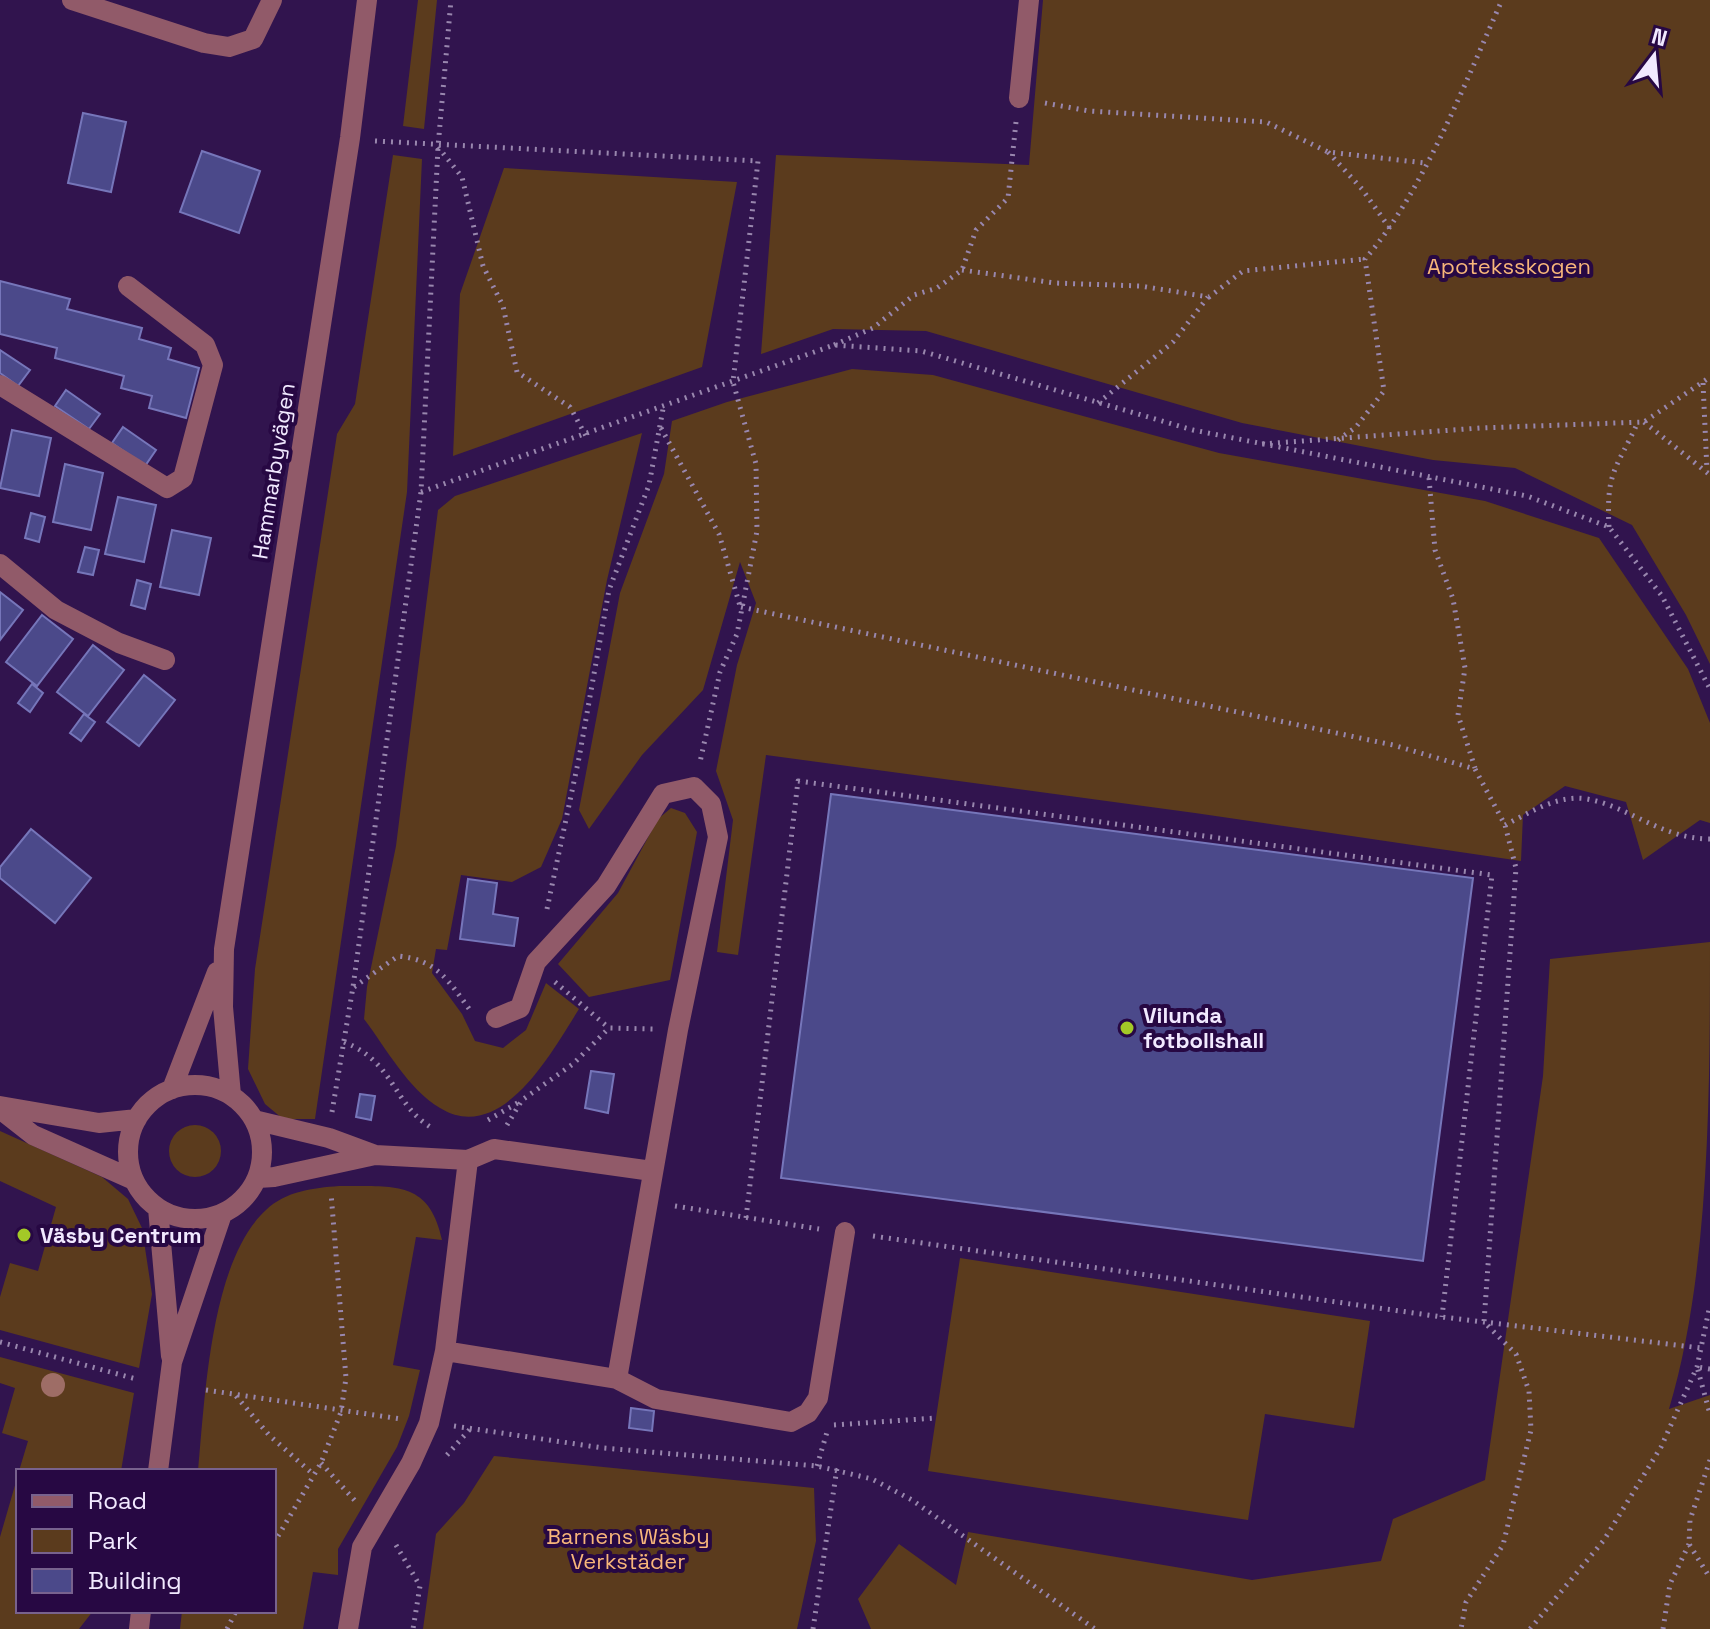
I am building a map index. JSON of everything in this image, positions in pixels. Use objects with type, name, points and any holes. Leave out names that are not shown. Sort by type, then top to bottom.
[{"type":"street","points":[[72,0],[204,43],[229,47],[253,39],[272,0]]},
{"type":"street","name":"Hammarbyvägen","points":[[231,1095],[223,1007],[224,949],[350,138],[367,0]]},
{"type":"street","points":[[1019,98],[1029,0]]},
{"type":"street","points":[[0,385],[167,488],[183,478],[213,365],[205,345],[128,286]]},
{"type":"street","points":[[0,564],[56,610],[119,643],[165,660]]},
{"type":"street","points":[[496,1018],[520,1008],[536,962],[606,886],[663,794],[694,787],[711,804],[718,837],[646,1201],[617,1379]]},
{"type":"street","name":"Hammarbyvägen","points":[[172,1089],[189,1052],[224,949]]},
{"type":"street","points":[[0,1108],[33,1135],[134,1180],[158,1208],[179,1217],[201,1219],[222,1214],[249,1192],[258,1178],[262,1158],[261,1138],[254,1120],[231,1095],[202,1086],[172,1089],[146,1107],[137,1119],[128,1150],[134,1180]]},
{"type":"street","points":[[0,1108],[99,1123],[137,1119]]},
{"type":"street","points":[[254,1120],[329,1138],[375,1155]]},
{"type":"street","points":[[258,1178],[375,1155],[468,1160],[494,1149],[652,1171]]},
{"type":"street","points":[[348,1629],[362,1547],[411,1463],[429,1423],[445,1351],[468,1160]]},
{"type":"street","points":[[158,1208],[172,1362]]},
{"type":"street","points":[[158,1469],[172,1362],[222,1214]]},
{"type":"street","points":[[445,1351],[617,1379],[656,1399],[791,1422],[808,1413],[818,1398],[845,1232]]},
{"type":"path","points":[[329,1138],[353,987],[421,492],[438,147],[451,0]]},
{"type":"path","points":[[1098,403],[1173,342],[1209,297],[1243,271],[1365,259],[1391,230],[1502,0]]},
{"type":"path","points":[[421,492],[663,409],[834,345],[873,328],[914,295],[937,288],[962,270],[976,230],[1008,198],[1019,98],[1089,111],[1266,122],[1328,152],[1425,163]]},
{"type":"path","points":[[350,138],[438,147],[758,161],[733,382],[756,464],[757,531],[737,634],[720,672],[694,787]]},
{"type":"path","points":[[438,147],[462,177],[483,266],[503,306],[517,372],[570,407],[586,436]]},
{"type":"path","points":[[1328,152],[1362,189],[1391,230]]},
{"type":"path","points":[[1338,440],[1356,427],[1384,391],[1365,259]]},
{"type":"path","points":[[962,270],[1055,283],[1140,286],[1209,297]]},
{"type":"path","points":[[834,345],[921,351],[1098,403],[1258,445],[1527,496],[1609,527],[1662,596],[1710,689]]},
{"type":"path","points":[[1609,527],[1607,489],[1616,462],[1641,422],[1710,377]]},
{"type":"path","points":[[1703,382],[1708,473]]},
{"type":"path","points":[[663,409],[649,485],[609,590],[579,758],[536,962],[609,1028],[678,1030]]},
{"type":"path","points":[[1258,445],[1480,428],[1641,422],[1708,473]]},
{"type":"path","points":[[661,428],[719,534],[741,607]]},
{"type":"path","points":[[1429,478],[1435,550],[1453,599],[1465,668],[1458,715],[1475,769],[1505,825],[1516,868],[1484,1322],[1516,1354],[1529,1391],[1531,1430],[1503,1545],[1466,1602],[1461,1629]]},
{"type":"path","points":[[741,607],[1393,745],[1475,769]]},
{"type":"path","points":[[746,1218],[798,781],[1492,875],[1442,1317]]},
{"type":"path","points":[[1505,825],[1551,803],[1586,799],[1690,839],[1710,839]]},
{"type":"path","points":[[353,987],[398,956],[422,958],[446,977],[475,1016],[496,1018]]},
{"type":"path","points":[[480,1123],[522,1100],[573,1064],[609,1028]]},
{"type":"path","points":[[344,1042],[361,1049],[392,1078],[410,1111],[430,1128],[442,1130]]},
{"type":"path","points":[[494,1149],[522,1100]]},
{"type":"path","points":[[276,1540],[321,1463],[341,1412],[346,1378],[328,1165]]},
{"type":"path","points":[[646,1201],[746,1218],[1442,1317],[1701,1348]]},
{"type":"path","points":[[1530,1629],[1604,1540],[1661,1447],[1697,1367],[1710,1305]]},
{"type":"path","points":[[0,1342],[136,1379]]},
{"type":"path","points":[[1697,1367],[1710,1369]]},
{"type":"path","points":[[1697,1367],[1710,1414]]},
{"type":"path","points":[[206,1390],[603,1448],[837,1468],[872,1479],[912,1500],[1095,1629]]},
{"type":"path","points":[[236,1395],[269,1435],[314,1475]]},
{"type":"path","points":[[829,1425],[936,1418]]},
{"type":"path","points":[[1663,1629],[1670,1584],[1689,1544],[1690,1520],[1710,1460]]},
{"type":"path","points":[[321,1463],[361,1508]]},
{"type":"path","points":[[813,1629],[837,1468]]},
{"type":"path","points":[[387,1536],[420,1586],[413,1629]]},
{"type":"path","points":[[1689,1544],[1710,1578]]},
{"type":"green space","points":[[418,0],[437,0],[424,129],[403,126]]},
{"type":"green space","name":"Apoteksskogen","points":[[1043,0],[1710,0],[1710,664],[1686,615],[1632,525],[1515,468],[1433,460],[1242,423],[926,331],[833,329],[761,354],[776,155],[1029,165]]},
{"type":"green space","points":[[393,155],[422,159],[407,492],[315,1119],[283,1119],[265,1104],[248,1069],[255,969],[337,434],[355,404]]},
{"type":"green space","points":[[504,168],[737,182],[702,367],[453,456],[460,294]]},
{"type":"green space","points":[[852,369],[933,375],[1219,453],[1485,501],[1599,538],[1688,669],[1710,723],[1710,823],[1700,820],[1643,860],[1626,802],[1565,786],[1523,815],[1521,861],[766,755],[738,955],[717,952],[733,820],[716,771],[737,665],[756,603],[740,562],[703,690],[642,755],[589,829],[579,810],[620,593],[664,474],[672,421],[727,402]]},
{"type":"green space","points":[[642,433],[607,580],[562,819],[541,867],[512,882],[461,875],[447,950],[436,949],[432,973],[462,1014],[475,1041],[503,1048],[526,1030],[546,983],[579,1009],[523,1088],[504,1104],[484,1114],[463,1116],[428,1100],[398,1067],[364,1019],[367,987],[396,846],[438,510],[455,496]]},
{"type":"green space","points":[[671,808],[685,813],[697,832],[670,980],[589,997],[558,964],[618,893],[658,819]]},
{"type":"green space","points":[[1710,942],[1708,1119],[1700,1240],[1683,1356],[1669,1409],[1710,1395],[1710,1629],[871,1629],[858,1599],[899,1544],[956,1585],[968,1532],[1252,1580],[1381,1561],[1393,1519],[1485,1480],[1543,1076],[1550,959]]},
{"type":"green space","points":[[195,1125],[213,1133],[221,1151],[213,1169],[195,1177],[177,1169],[169,1151],[177,1133]]},
{"type":"green space","points":[[0,1131],[102,1177],[128,1199],[142,1228],[152,1294],[139,1368],[0,1330],[0,1297],[10,1263],[38,1271],[56,1207],[0,1181]]},
{"type":"green space","points":[[376,1186],[406,1190],[428,1206],[436,1220],[442,1240],[416,1237],[393,1365],[420,1370],[409,1416],[397,1447],[338,1549],[338,1575],[313,1572],[303,1629],[180,1629],[182,1613],[276,1613],[276,1469],[198,1469],[214,1333],[233,1262],[247,1233],[266,1210],[282,1199],[310,1189]]},
{"type":"green space","points":[[960,1258],[1370,1321],[1354,1428],[1265,1414],[1248,1520],[928,1471]]},
{"type":"green space","points":[[0,1357],[134,1393],[121,1469],[20,1469],[28,1441],[2,1433],[15,1388],[0,1383]]},
{"type":"green space","name":"Barnens Wäsby Verkstäder","points":[[494,1456],[814,1488],[816,1541],[797,1629],[423,1629],[436,1534],[464,1503]]},
{"type":"green space","points":[[16,1482],[16,1613],[91,1613],[79,1629],[0,1629],[0,1537]]},
{"type":"building","points":[[83,113],[126,122],[111,192],[68,183]]},
{"type":"building","points":[[202,151],[260,171],[239,233],[180,212]]},
{"type":"building","points":[[0,281],[70,299],[67,309],[142,328],[139,339],[171,348],[168,359],[199,368],[186,418],[149,408],[152,396],[121,388],[124,376],[55,358],[57,348],[0,334]]},
{"type":"building","points":[[0,350],[30,370],[18,386],[0,373]]},
{"type":"building","points":[[66,390],[100,414],[89,429],[55,406]]},
{"type":"building","points":[[123,427],[156,450],[145,466],[112,443]]},
{"type":"building","points":[[12,430],[51,438],[39,496],[0,488]]},
{"type":"building","points":[[65,464],[103,473],[91,530],[53,522]]},
{"type":"building","points":[[118,497],[156,505],[144,562],[105,554]]},
{"type":"building","points":[[31,513],[45,517],[39,542],[25,538]]},
{"type":"building","points":[[172,530],[211,538],[199,595],[160,587]]},
{"type":"building","points":[[85,547],[99,550],[93,575],[78,572]]},
{"type":"building","points":[[137,580],[151,584],[145,609],[131,605]]},
{"type":"building","points":[[0,592],[23,610],[0,640]]},
{"type":"building","points":[[42,615],[73,639],[37,686],[6,662]]},
{"type":"building","points":[[93,645],[124,670],[88,716],[57,692]]},
{"type":"building","points":[[144,675],[175,700],[139,746],[107,722]]},
{"type":"building","points":[[32,684],[43,693],[30,712],[18,703]]},
{"type":"building","points":[[84,714],[95,722],[81,741],[70,733]]},
{"type":"building","name":"Vilunda fotbollshall","points":[[831,794],[1473,878],[1423,1261],[781,1178]]},
{"type":"building","points":[[31,829],[91,878],[55,923],[0,878],[0,867]]},
{"type":"building","points":[[468,879],[497,883],[493,914],[518,918],[514,946],[460,939]]},
{"type":"building","points":[[591,1071],[614,1074],[608,1113],[585,1108]]},
{"type":"building","points":[[360,1094],[375,1096],[371,1120],[356,1117]]},
{"type":"building","points":[[631,1408],[654,1411],[652,1431],[629,1428]]},
{"type":"place","name":"Vilunda fotbollshall","points":[[1127,1028]]},
{"type":"place","name":"Väsby Centrum","points":[[24,1235]]}]
